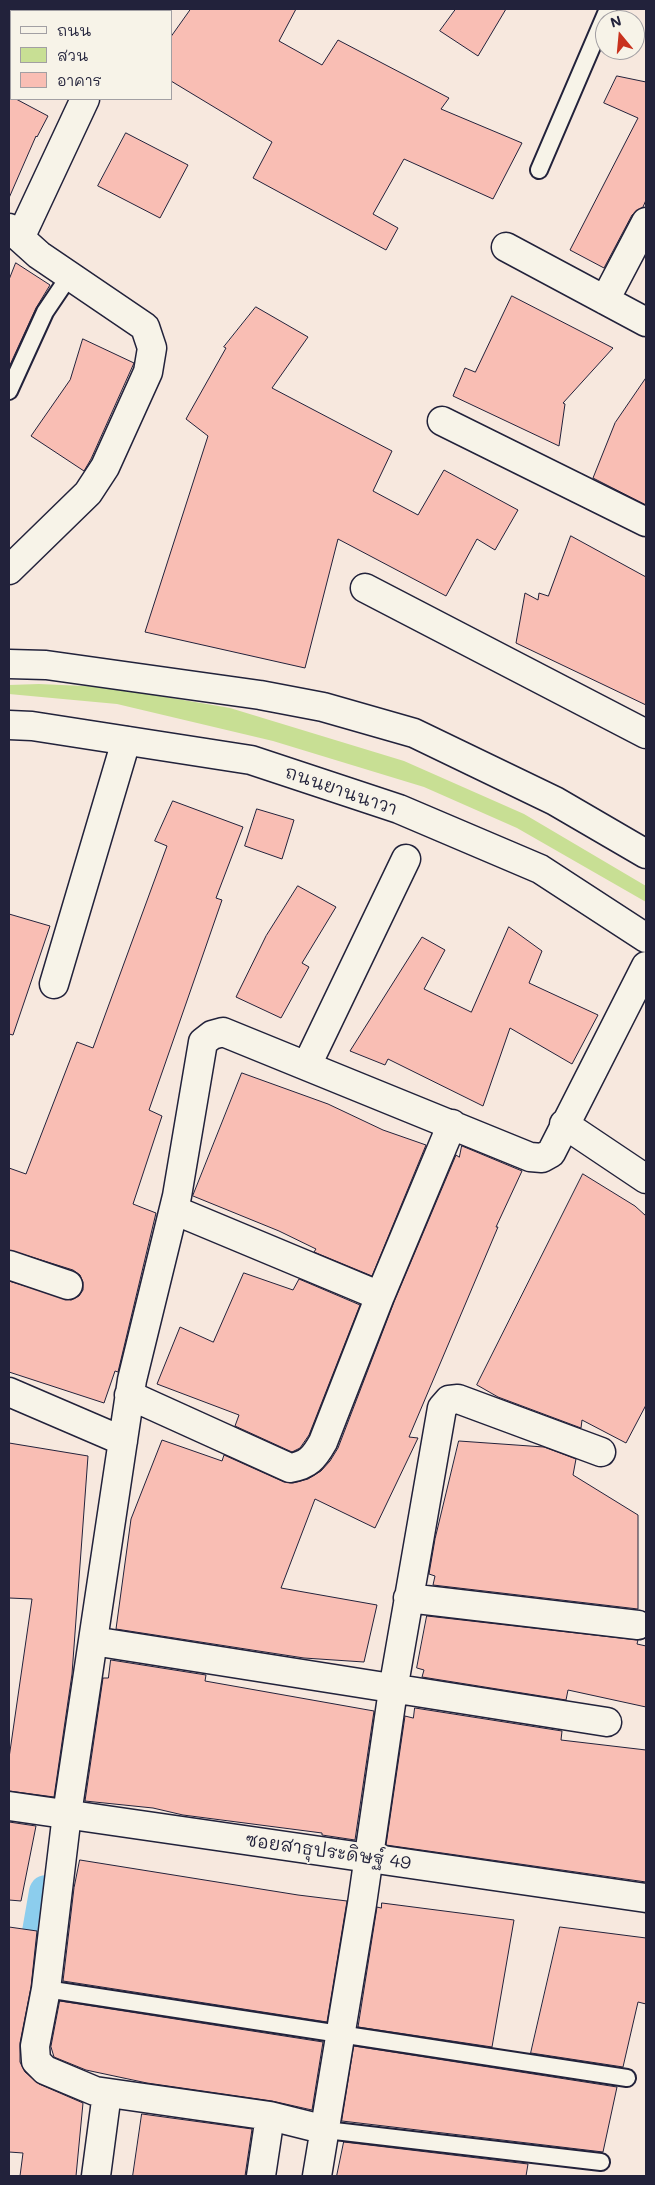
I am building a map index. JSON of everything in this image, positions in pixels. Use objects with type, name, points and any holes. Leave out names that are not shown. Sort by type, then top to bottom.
[{"type":"street","points":[[9,570],[88,493],[105,467],[148,372],[152,348],[145,327],[39,255],[14,233],[84,100]]},
{"type":"street","points":[[606,300],[646,222]]},
{"type":"street","points":[[506,247],[646,322]]},
{"type":"street","points":[[442,422],[646,522]]},
{"type":"street","points":[[365,588],[646,734]]},
{"type":"street","points":[[9,664],[46,665],[260,695],[323,706],[414,733],[555,801],[646,854]]},
{"type":"street","name":"ถนนยานนาวา","points":[[9,725],[32,726],[251,760],[399,809],[540,869],[646,938]]},
{"type":"street","points":[[54,984],[126,740]]},
{"type":"street","points":[[308,1065],[406,859]]},
{"type":"street","points":[[326,2130],[270,2116],[95,2091],[45,2070],[36,2061],[35,2046],[46,1989],[67,1814],[129,1395],[174,1210],[204,1042],[212,1035],[223,1032],[530,1157],[542,1158],[551,1153],[564,1124],[646,966]]},
{"type":"street","points":[[129,1395],[290,1468],[304,1466],[314,1458],[324,1442],[380,1296],[452,1124]]},
{"type":"street","points":[[564,1124],[646,1179]]},
{"type":"street","points":[[174,1210],[380,1296]]},
{"type":"street","points":[[9,1265],[68,1285]]},
{"type":"street","points":[[9,1392],[123,1441]]},
{"type":"street","points":[[318,2176],[393,1690],[442,1408],[449,1400],[458,1399],[601,1452]]},
{"type":"street","points":[[408,1598],[638,1625]]},
{"type":"street","points":[[93,1641],[393,1690],[607,1722]]},
{"type":"street","name":"ซอยสาธุประดิษฐ์ 49","points":[[9,1806],[646,1898]]},
{"type":"street","points":[[96,2176],[107,2093]]},
{"type":"street","points":[[261,2176],[270,2116]]},
{"type":"lane","points":[[539,170],[608,9]]},
{"type":"lane","points":[[9,391],[45,312],[70,275]]},
{"type":"lane","points":[[46,1989],[341,2036],[627,2078]]},
{"type":"lane","points":[[326,2130],[600,2162]]},
{"type":"green space","points":[[39,684],[107,687],[230,708],[404,761],[524,814],[646,886],[646,902],[517,828],[424,787],[273,741],[117,704],[9,694],[9,685]]},
{"type":"building","points":[[191,9],[296,9],[279,41],[322,65],[338,40],[449,98],[441,109],[522,143],[493,199],[404,159],[373,214],[398,228],[386,250],[253,178],[272,142],[172,82],[172,36]]},
{"type":"building","points":[[456,9],[506,9],[478,56],[440,31]]},
{"type":"building","points":[[617,76],[646,82],[646,200],[643,207],[632,215],[604,268],[570,250],[638,118],[604,103]]},
{"type":"building","points":[[9,95],[10,100],[18,100],[48,116],[36,136],[9,198]]},
{"type":"building","points":[[126,133],[188,165],[160,218],[98,186]]},
{"type":"building","points":[[16,263],[50,285],[36,308],[9,367],[9,280]]},
{"type":"building","points":[[512,296],[613,348],[563,403],[565,404],[559,446],[453,396],[465,368],[475,372]]},
{"type":"building","points":[[256,307],[308,337],[272,388],[392,451],[373,491],[418,515],[444,470],[518,510],[495,550],[477,539],[446,596],[338,539],[305,668],[145,632],[208,436],[186,419],[226,348],[224,347]]},
{"type":"building","points":[[83,339],[134,363],[84,471],[31,436],[70,380]]},
{"type":"building","points":[[646,378],[646,505],[593,478],[615,423]]},
{"type":"building","points":[[571,536],[646,577],[646,705],[516,643],[525,593],[538,600],[539,593],[548,596]]},
{"type":"building","points":[[173,801],[243,827],[216,898],[222,900],[149,1110],[162,1116],[133,1204],[156,1213],[118,1372],[115,1371],[104,1403],[9,1372],[9,1281],[71,1300],[79,1296],[83,1290],[83,1282],[80,1275],[73,1270],[9,1250],[9,1168],[26,1174],[77,1042],[93,1048],[167,846],[155,841]]},
{"type":"building","points":[[257,809],[294,820],[282,859],[245,846]]},
{"type":"building","points":[[298,886],[336,907],[302,963],[309,967],[281,1018],[236,997],[266,936]]},
{"type":"building","points":[[9,914],[50,926],[13,1035],[9,1034]]},
{"type":"building","points":[[509,927],[542,951],[529,983],[598,1015],[572,1064],[510,1028],[483,1106],[388,1059],[385,1065],[350,1051],[422,937],[445,950],[424,989],[471,1012]]},
{"type":"building","points":[[242,1073],[328,1104],[383,1130],[426,1145],[372,1276],[314,1252],[316,1249],[279,1231],[193,1196]]},
{"type":"building","points":[[462,1146],[522,1171],[496,1227],[498,1227],[409,1437],[418,1438],[375,1528],[315,1499],[281,1588],[377,1605],[364,1662],[304,1658],[116,1629],[131,1519],[162,1440],[222,1461],[224,1455],[284,1482],[293,1483],[308,1479],[321,1471],[330,1461],[338,1448],[394,1302],[456,1155],[459,1157]]},
{"type":"building","points":[[583,1174],[635,1206],[646,1216],[646,1405],[626,1443],[582,1420],[581,1428],[498,1397],[477,1385]]},
{"type":"building","points":[[244,1273],[293,1290],[299,1279],[360,1305],[309,1435],[300,1448],[292,1452],[235,1426],[239,1415],[157,1384],[180,1327],[213,1342]]},
{"type":"building","points":[[459,1441],[544,1447],[576,1459],[573,1475],[638,1515],[638,1609],[433,1585],[435,1576],[429,1574],[435,1539]]},
{"type":"building","points":[[9,1443],[88,1456],[72,1674],[54,1797],[9,1791],[9,1758],[32,1599],[9,1598]]},
{"type":"building","points":[[427,1616],[638,1640],[637,1644],[646,1646],[646,1707],[568,1690],[566,1700],[422,1677],[424,1670],[417,1668]]},
{"type":"building","points":[[111,1660],[206,1675],[205,1681],[374,1711],[355,1840],[322,1835],[322,1833],[183,1815],[153,1808],[85,1801],[103,1678],[108,1678]]},
{"type":"building","points":[[415,1708],[562,1731],[561,1740],[646,1750],[646,1882],[386,1845],[405,1716],[413,1718]]},
{"type":"building","points":[[9,1822],[36,1826],[21,1901],[9,1900]]},
{"type":"building","points":[[80,1860],[298,1895],[347,1901],[327,2022],[63,1981],[74,1888]]},
{"type":"building","points":[[382,1903],[514,1920],[492,2047],[358,2027],[377,1907],[381,1908]]},
{"type":"building","points":[[9,1927],[37,1931],[31,1987],[20,2043],[20,2062],[25,2072],[39,2084],[83,2103],[76,2176],[20,2176],[23,2153],[9,2152]]},
{"type":"building","points":[[560,1927],[646,1938],[646,2004],[638,2002],[623,2067],[531,2053]]},
{"type":"building","points":[[60,2001],[323,2042],[312,2110],[272,2101],[147,2083],[86,2070],[54,2057],[51,2047]]},
{"type":"building","points":[[354,2046],[617,2087],[603,2152],[342,2121]]},
{"type":"building","points":[[142,2114],[252,2129],[245,2176],[133,2176]]},
{"type":"building","points":[[344,2142],[528,2164],[526,2176],[337,2176]]},
{"type":"waterway","points":[[25,2012],[46,1892]]}]
